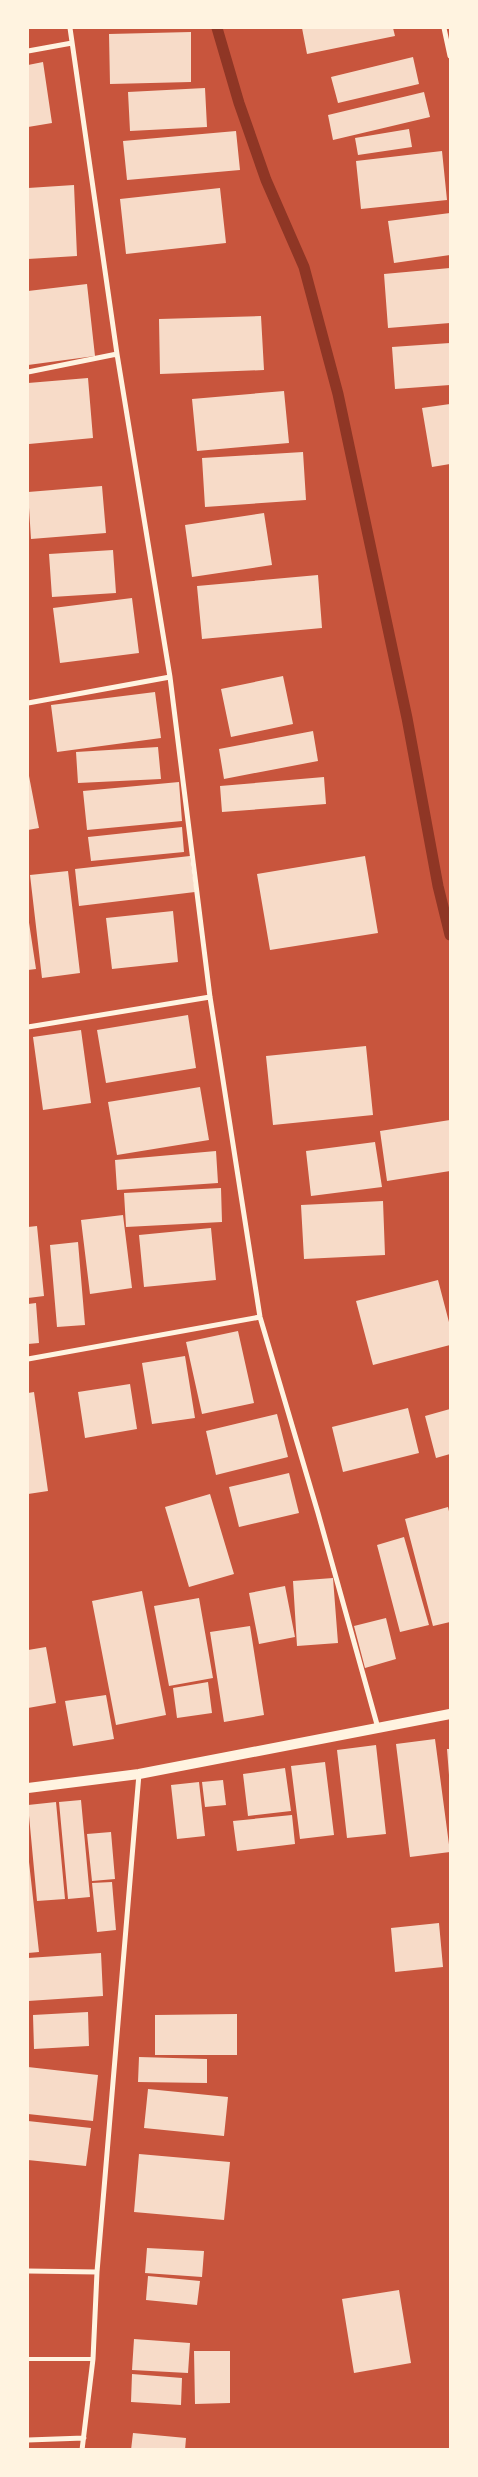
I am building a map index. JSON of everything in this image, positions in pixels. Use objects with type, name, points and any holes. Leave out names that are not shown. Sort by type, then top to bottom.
[{"type":"main road","points":[[28,1788],[139,1774],[450,1714]]},
{"type":"street","points":[[70,28],[117,354],[170,677],[210,996],[260,1317],[318,1513],[378,1728]]},
{"type":"street","points":[[444,28],[450,56]]},
{"type":"street","points":[[28,50],[72,43]]},
{"type":"street","points":[[28,372],[117,354]]},
{"type":"street","points":[[28,703],[170,677]]},
{"type":"street","points":[[28,1028],[210,996]]},
{"type":"street","points":[[28,1359],[260,1317]]},
{"type":"street","points":[[82,2450],[93,2359],[97,2272],[139,1774]]},
{"type":"street","points":[[28,2271],[97,2272]]},
{"type":"street","points":[[28,2440],[84,2438]]},
{"type":"lane","points":[[28,2359],[93,2359]]},
{"type":"building","points":[[302,28],[393,28],[395,36],[307,54]]},
{"type":"building","points":[[191,32],[191,82],[110,84],[109,34]]},
{"type":"building","points":[[413,57],[419,84],[338,103],[331,77]]},
{"type":"building","points":[[43,62],[52,123],[28,127],[28,65]]},
{"type":"building","points":[[205,88],[207,127],[130,131],[128,92]]},
{"type":"building","points":[[424,92],[430,117],[333,140],[328,115]]},
{"type":"building","points":[[409,129],[412,147],[358,155],[355,138]]},
{"type":"building","points":[[236,131],[240,170],[127,180],[123,141]]},
{"type":"building","points":[[442,151],[447,200],[361,209],[356,161]]},
{"type":"building","points":[[74,185],[77,256],[28,259],[28,188]]},
{"type":"building","points":[[220,188],[226,243],[126,254],[120,199]]},
{"type":"building","points":[[450,213],[450,255],[394,263],[388,221]]},
{"type":"building","points":[[450,268],[450,323],[388,328],[384,274]]},
{"type":"building","points":[[87,284],[95,356],[28,365],[28,291]]},
{"type":"building","points":[[261,316],[264,370],[160,374],[159,319]]},
{"type":"building","points":[[450,343],[450,385],[395,389],[392,347]]},
{"type":"building","points":[[88,378],[93,438],[29,444],[28,383]]},
{"type":"building","points":[[284,391],[289,443],[197,451],[192,399]]},
{"type":"building","points":[[450,404],[450,464],[432,467],[422,408]]},
{"type":"building","points":[[303,452],[306,500],[205,507],[202,458]]},
{"type":"building","points":[[102,486],[106,533],[31,539],[28,492]]},
{"type":"building","points":[[264,513],[272,565],[192,577],[185,525]]},
{"type":"building","points":[[113,550],[116,593],[52,597],[49,554]]},
{"type":"building","points":[[318,575],[322,628],[202,639],[197,586]]},
{"type":"building","points":[[132,598],[139,653],[60,663],[53,608]]},
{"type":"building","points":[[283,676],[293,724],[231,737],[221,689]]},
{"type":"building","points":[[155,692],[161,738],[57,752],[51,705]]},
{"type":"building","points":[[313,731],[318,761],[224,779],[219,749]]},
{"type":"building","points":[[158,747],[161,779],[78,783],[76,752]]},
{"type":"building","points":[[28,776],[39,828],[28,830]]},
{"type":"building","points":[[324,777],[326,804],[222,812],[220,786]]},
{"type":"building","points":[[179,782],[182,821],[87,830],[83,791]]},
{"type":"building","points":[[182,827],[184,852],[91,861],[88,837]]},
{"type":"building","points":[[190,856],[195,892],[79,906],[75,869]]},
{"type":"building","points":[[365,856],[378,933],[270,950],[257,874]]},
{"type":"building","points":[[68,871],[80,973],[42,978],[30,875]]},
{"type":"building","points":[[173,911],[178,962],[112,969],[106,918]]},
{"type":"building","points":[[28,916],[36,969],[28,970]]},
{"type":"building","points":[[188,1015],[196,1068],[106,1083],[97,1030]]},
{"type":"building","points":[[81,1030],[91,1103],[43,1110],[33,1037]]},
{"type":"building","points":[[366,1046],[373,1115],[273,1125],[266,1056]]},
{"type":"building","points":[[200,1087],[209,1140],[117,1155],[108,1102]]},
{"type":"building","points":[[450,1120],[450,1171],[387,1181],[380,1131]]},
{"type":"building","points":[[375,1142],[382,1187],[311,1196],[306,1151]]},
{"type":"building","points":[[216,1151],[218,1183],[117,1190],[115,1160]]},
{"type":"building","points":[[221,1188],[222,1222],[126,1227],[124,1193]]},
{"type":"building","points":[[383,1201],[385,1255],[304,1259],[301,1205]]},
{"type":"building","points":[[123,1215],[132,1288],[90,1294],[81,1220]]},
{"type":"building","points":[[37,1226],[44,1296],[28,1298],[28,1227]]},
{"type":"building","points":[[211,1228],[216,1280],[144,1287],[139,1235]]},
{"type":"building","points":[[78,1242],[85,1325],[57,1327],[50,1245]]},
{"type":"building","points":[[438,1280],[450,1326],[450,1345],[373,1365],[356,1301]]},
{"type":"building","points":[[36,1303],[39,1343],[28,1344],[28,1304]]},
{"type":"building","points":[[238,1331],[254,1403],[202,1414],[186,1342]]},
{"type":"building","points":[[185,1356],[195,1418],[152,1424],[142,1363]]},
{"type":"building","points":[[130,1384],[137,1429],[85,1438],[78,1392]]},
{"type":"building","points":[[34,1392],[48,1491],[28,1494],[28,1393]]},
{"type":"building","points":[[408,1408],[419,1453],[343,1472],[332,1427]]},
{"type":"building","points":[[450,1409],[450,1454],[436,1458],[425,1416]]},
{"type":"building","points":[[277,1414],[288,1457],[216,1475],[206,1431]]},
{"type":"building","points":[[289,1473],[299,1513],[239,1527],[229,1487]]},
{"type":"building","points":[[210,1494],[234,1574],[189,1587],[165,1507]]},
{"type":"building","points":[[448,1507],[450,1516],[450,1622],[433,1626],[405,1519]]},
{"type":"building","points":[[404,1537],[429,1625],[400,1632],[377,1545]]},
{"type":"building","points":[[333,1578],[338,1643],[297,1646],[293,1581]]},
{"type":"building","points":[[285,1586],[295,1637],[259,1644],[249,1593]]},
{"type":"building","points":[[142,1591],[166,1715],[116,1725],[92,1601]]},
{"type":"building","points":[[199,1598],[213,1678],[169,1686],[154,1606]]},
{"type":"building","points":[[386,1618],[396,1659],[365,1668],[354,1626]]},
{"type":"building","points":[[250,1626],[264,1715],[224,1722],[210,1632]]},
{"type":"building","points":[[46,1647],[56,1703],[28,1708],[28,1650]]},
{"type":"building","points":[[208,1682],[212,1713],[177,1718],[173,1688]]},
{"type":"building","points":[[106,1695],[114,1739],[73,1746],[65,1701]]},
{"type":"building","points":[[435,1739],[450,1852],[410,1857],[396,1744]]},
{"type":"building","points":[[376,1745],[386,1834],[347,1838],[337,1750]]},
{"type":"building","points":[[447,1749],[450,1749],[450,1775],[449,1775]]},
{"type":"building","points":[[325,1762],[334,1835],[300,1839],[291,1766]]},
{"type":"building","points":[[285,1768],[291,1811],[248,1816],[243,1774]]},
{"type":"building","points":[[223,1780],[226,1805],[205,1807],[202,1782]]},
{"type":"building","points":[[199,1782],[205,1836],[177,1839],[171,1785]]},
{"type":"building","points":[[81,1800],[90,1897],[68,1899],[59,1802]]},
{"type":"building","points":[[56,1802],[65,1899],[37,1901],[28,1805]]},
{"type":"building","points":[[292,1815],[295,1844],[237,1851],[233,1821]]},
{"type":"building","points":[[111,1832],[115,1879],[92,1881],[87,1834]]},
{"type":"building","points":[[28,1863],[39,1952],[28,1953]]},
{"type":"building","points":[[112,1882],[116,1930],[97,1932],[92,1883]]},
{"type":"building","points":[[439,1923],[443,1967],[395,1972],[391,1928]]},
{"type":"building","points":[[101,1953],[103,1996],[28,2001],[28,1958]]},
{"type":"building","points":[[88,2012],[89,2046],[34,2049],[33,2015]]},
{"type":"building","points":[[237,2014],[237,2055],[155,2055],[155,2015]]},
{"type":"building","points":[[139,2057],[207,2059],[207,2083],[138,2082]]},
{"type":"building","points":[[28,2067],[98,2075],[93,2121],[28,2114]]},
{"type":"building","points":[[148,2089],[228,2097],[224,2136],[144,2128]]},
{"type":"building","points":[[28,2121],[91,2128],[86,2166],[28,2160]]},
{"type":"building","points":[[139,2154],[230,2162],[224,2220],[134,2212]]},
{"type":"building","points":[[147,2248],[204,2251],[202,2277],[145,2273]]},
{"type":"building","points":[[148,2276],[200,2281],[197,2305],[146,2300]]},
{"type":"building","points":[[399,2290],[411,2363],[354,2373],[342,2299]]},
{"type":"building","points":[[134,2339],[190,2343],[188,2373],[132,2370]]},
{"type":"building","points":[[194,2351],[230,2351],[230,2403],[195,2404]]},
{"type":"building","points":[[132,2374],[182,2378],[181,2405],[131,2402]]},
{"type":"building","points":[[133,2433],[186,2438],[185,2450],[131,2450]]},
{"type":"waterway","points":[[217,28],[239,103],[266,180],[304,267],[338,394],[407,718],[438,886],[450,935]]}]
